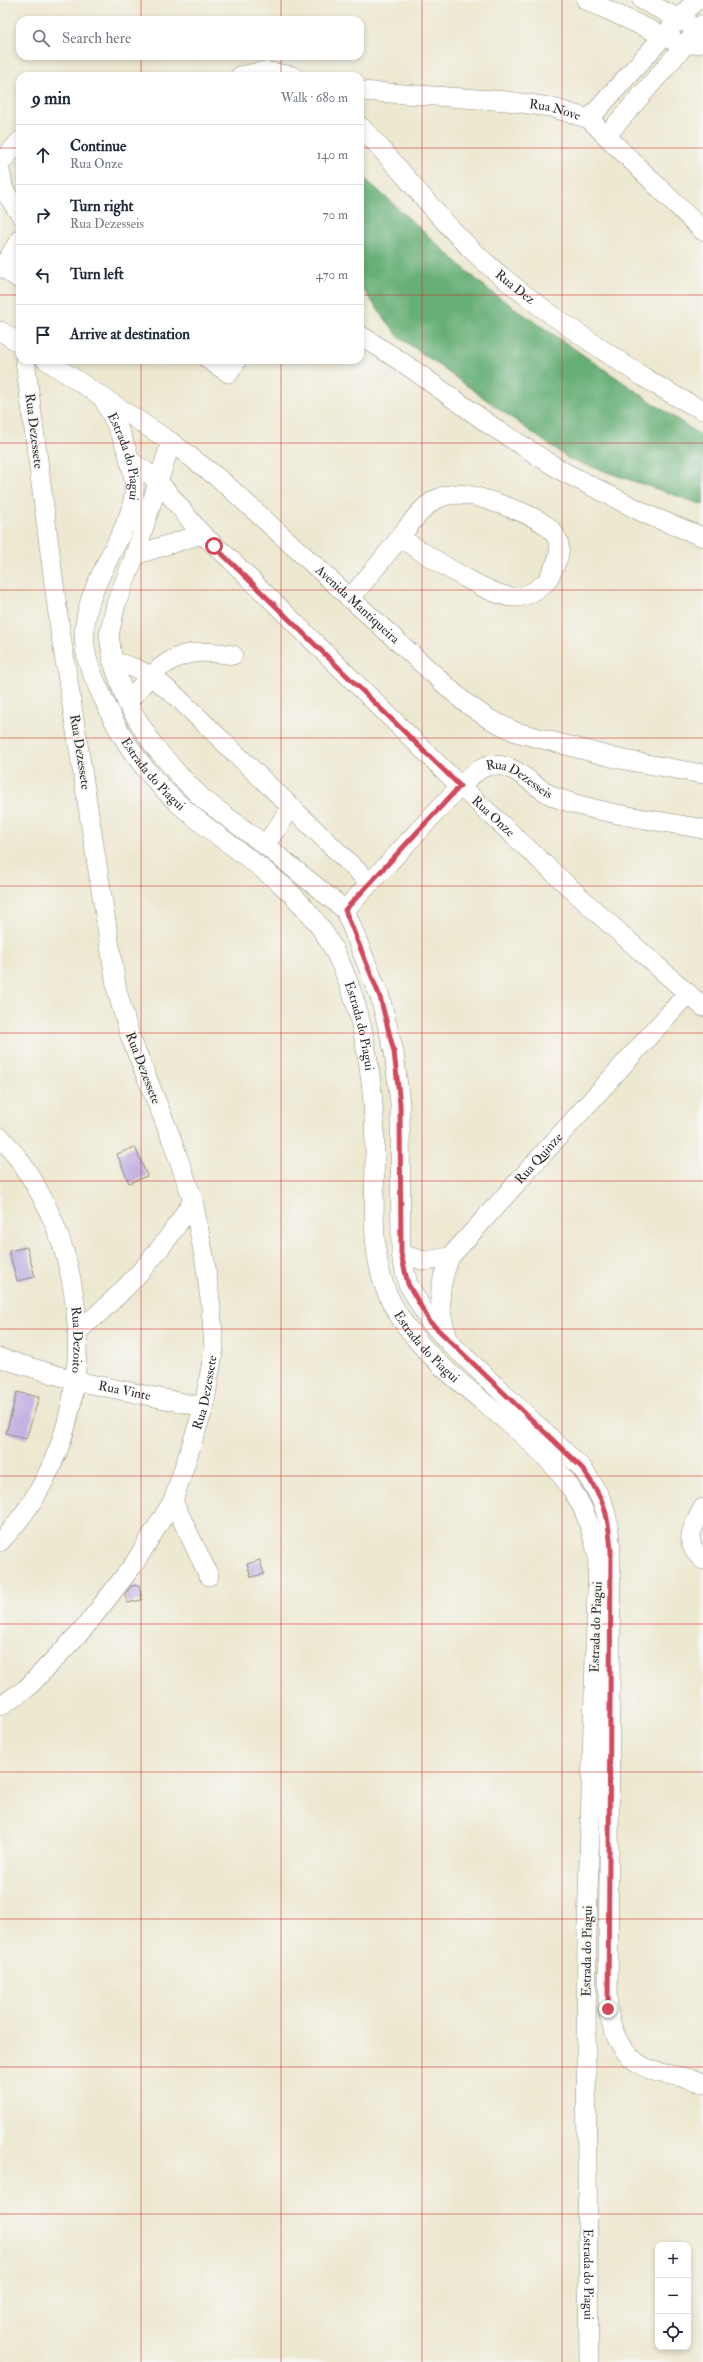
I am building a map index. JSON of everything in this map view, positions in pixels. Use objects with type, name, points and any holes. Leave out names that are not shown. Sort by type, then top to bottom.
[{"type":"street","points":[[586,0],[683,45]]},
{"type":"street","points":[[607,135],[683,45],[702,33],[679,18],[642,0]]},
{"type":"street","points":[[589,119],[696,0]]},
{"type":"street","name":"Rua Nove","points":[[364,92],[507,101],[550,107],[589,119],[607,135],[703,231]]},
{"type":"street","name":"Rua Dez","points":[[364,130],[472,251],[503,279],[542,309],[635,372],[678,398],[703,410]]},
{"type":"street","points":[[0,163],[16,146]]},
{"type":"street","points":[[0,170],[4,190],[16,208]]},
{"type":"street","points":[[16,245],[1,266],[16,277]]},
{"type":"street","points":[[0,332],[16,341]]},
{"type":"street","points":[[364,338],[406,364],[493,427],[562,471],[648,515],[703,536]]},
{"type":"street","name":"Rua Dezessete","points":[[0,1706],[26,1689],[85,1627],[134,1564],[173,1501],[204,1408],[214,1348],[212,1314],[205,1261],[193,1200],[170,1135],[130,1036],[117,991],[60,630],[26,364]]},
{"type":"street","name":"Avenida Mantiqueira","points":[[52,364],[171,442],[222,481],[463,701],[489,718],[516,732],[619,759],[703,774]]},
{"type":"street","points":[[215,364],[229,373],[235,364]]},
{"type":"street","name":"Estrada do Piagui","points":[[103,398],[120,432],[134,481],[132,504],[125,527],[86,611],[84,635],[88,661],[104,699],[119,734],[142,766],[165,792],[282,886],[304,906],[323,932],[342,966],[358,1016],[369,1068],[375,1123],[375,1214],[378,1257],[387,1293],[404,1324],[428,1353],[555,1466],[574,1493],[588,1520],[598,1556],[587,1936],[586,2058],[590,2362]]},
{"type":"street","points":[[171,442],[135,555],[116,604],[109,634],[113,662],[127,702],[154,746],[179,776],[203,798],[265,845],[345,910],[380,997],[394,1052],[400,1104],[401,1254],[408,1284],[417,1302],[430,1322],[450,1343],[582,1468],[598,1492],[608,1515],[611,1551],[608,2001],[611,2027],[620,2045],[644,2067],[703,2083]]},
{"type":"street","name":"Rua Onze","points":[[129,461],[144,468],[158,482],[202,534],[229,558],[460,786],[592,909],[703,1007]]},
{"type":"street","points":[[350,599],[416,516],[432,502],[447,495],[463,494],[527,514],[546,523],[556,534],[560,546],[558,559],[548,580],[537,590],[526,596],[512,597],[494,592],[400,538]]},
{"type":"street","points":[[135,555],[202,534]]},
{"type":"street","points":[[127,702],[150,675],[170,660],[190,653],[212,651],[233,655]]},
{"type":"street","points":[[113,662],[133,666],[150,675],[177,697],[292,806],[370,883]]},
{"type":"street","name":"Rua Dezesseis","points":[[345,910],[460,786],[481,768],[492,765],[505,766],[539,789],[566,801],[703,829]]},
{"type":"street","points":[[265,845],[292,806]]},
{"type":"street","name":"Rua Quinze","points":[[450,1343],[442,1321],[439,1304],[442,1278],[450,1257],[688,993]]},
{"type":"street","name":"Rua Dezoito","points":[[0,1138],[37,1187],[59,1232],[73,1281],[78,1331],[76,1381],[64,1434],[42,1484],[12,1529],[0,1542]]},
{"type":"street","points":[[78,1331],[101,1312],[155,1255],[175,1231],[193,1200]]},
{"type":"street","points":[[401,1254],[425,1262],[450,1257]]},
{"type":"street","name":"Rua Vinte","points":[[0,1358],[76,1381],[204,1408]]},
{"type":"street","points":[[173,1501],[209,1576]]},
{"type":"street","points":[[703,1508],[692,1530],[690,1539],[694,1550],[703,1560]]},
{"type":"green space","points":[[364,178],[487,289],[703,437],[703,505],[569,459],[399,337],[364,291]]},
{"type":"building","points":[[135,1147],[147,1176],[129,1183],[117,1154]]},
{"type":"building","points":[[27,1247],[35,1277],[17,1281],[9,1251]]},
{"type":"building","points":[[17,1392],[39,1397],[26,1439],[6,1433]]},
{"type":"building","points":[[260,1560],[264,1574],[251,1577],[247,1564]]},
{"type":"building","points":[[139,1585],[142,1600],[127,1603],[125,1594],[131,1586]]},
{"type":"route","points":[[214,546],[229,558],[460,786],[345,910],[380,997],[394,1052],[400,1104],[401,1254],[408,1284],[417,1302],[430,1322],[450,1343],[582,1468],[598,1492],[608,1515],[611,1551],[608,2009]]}]
